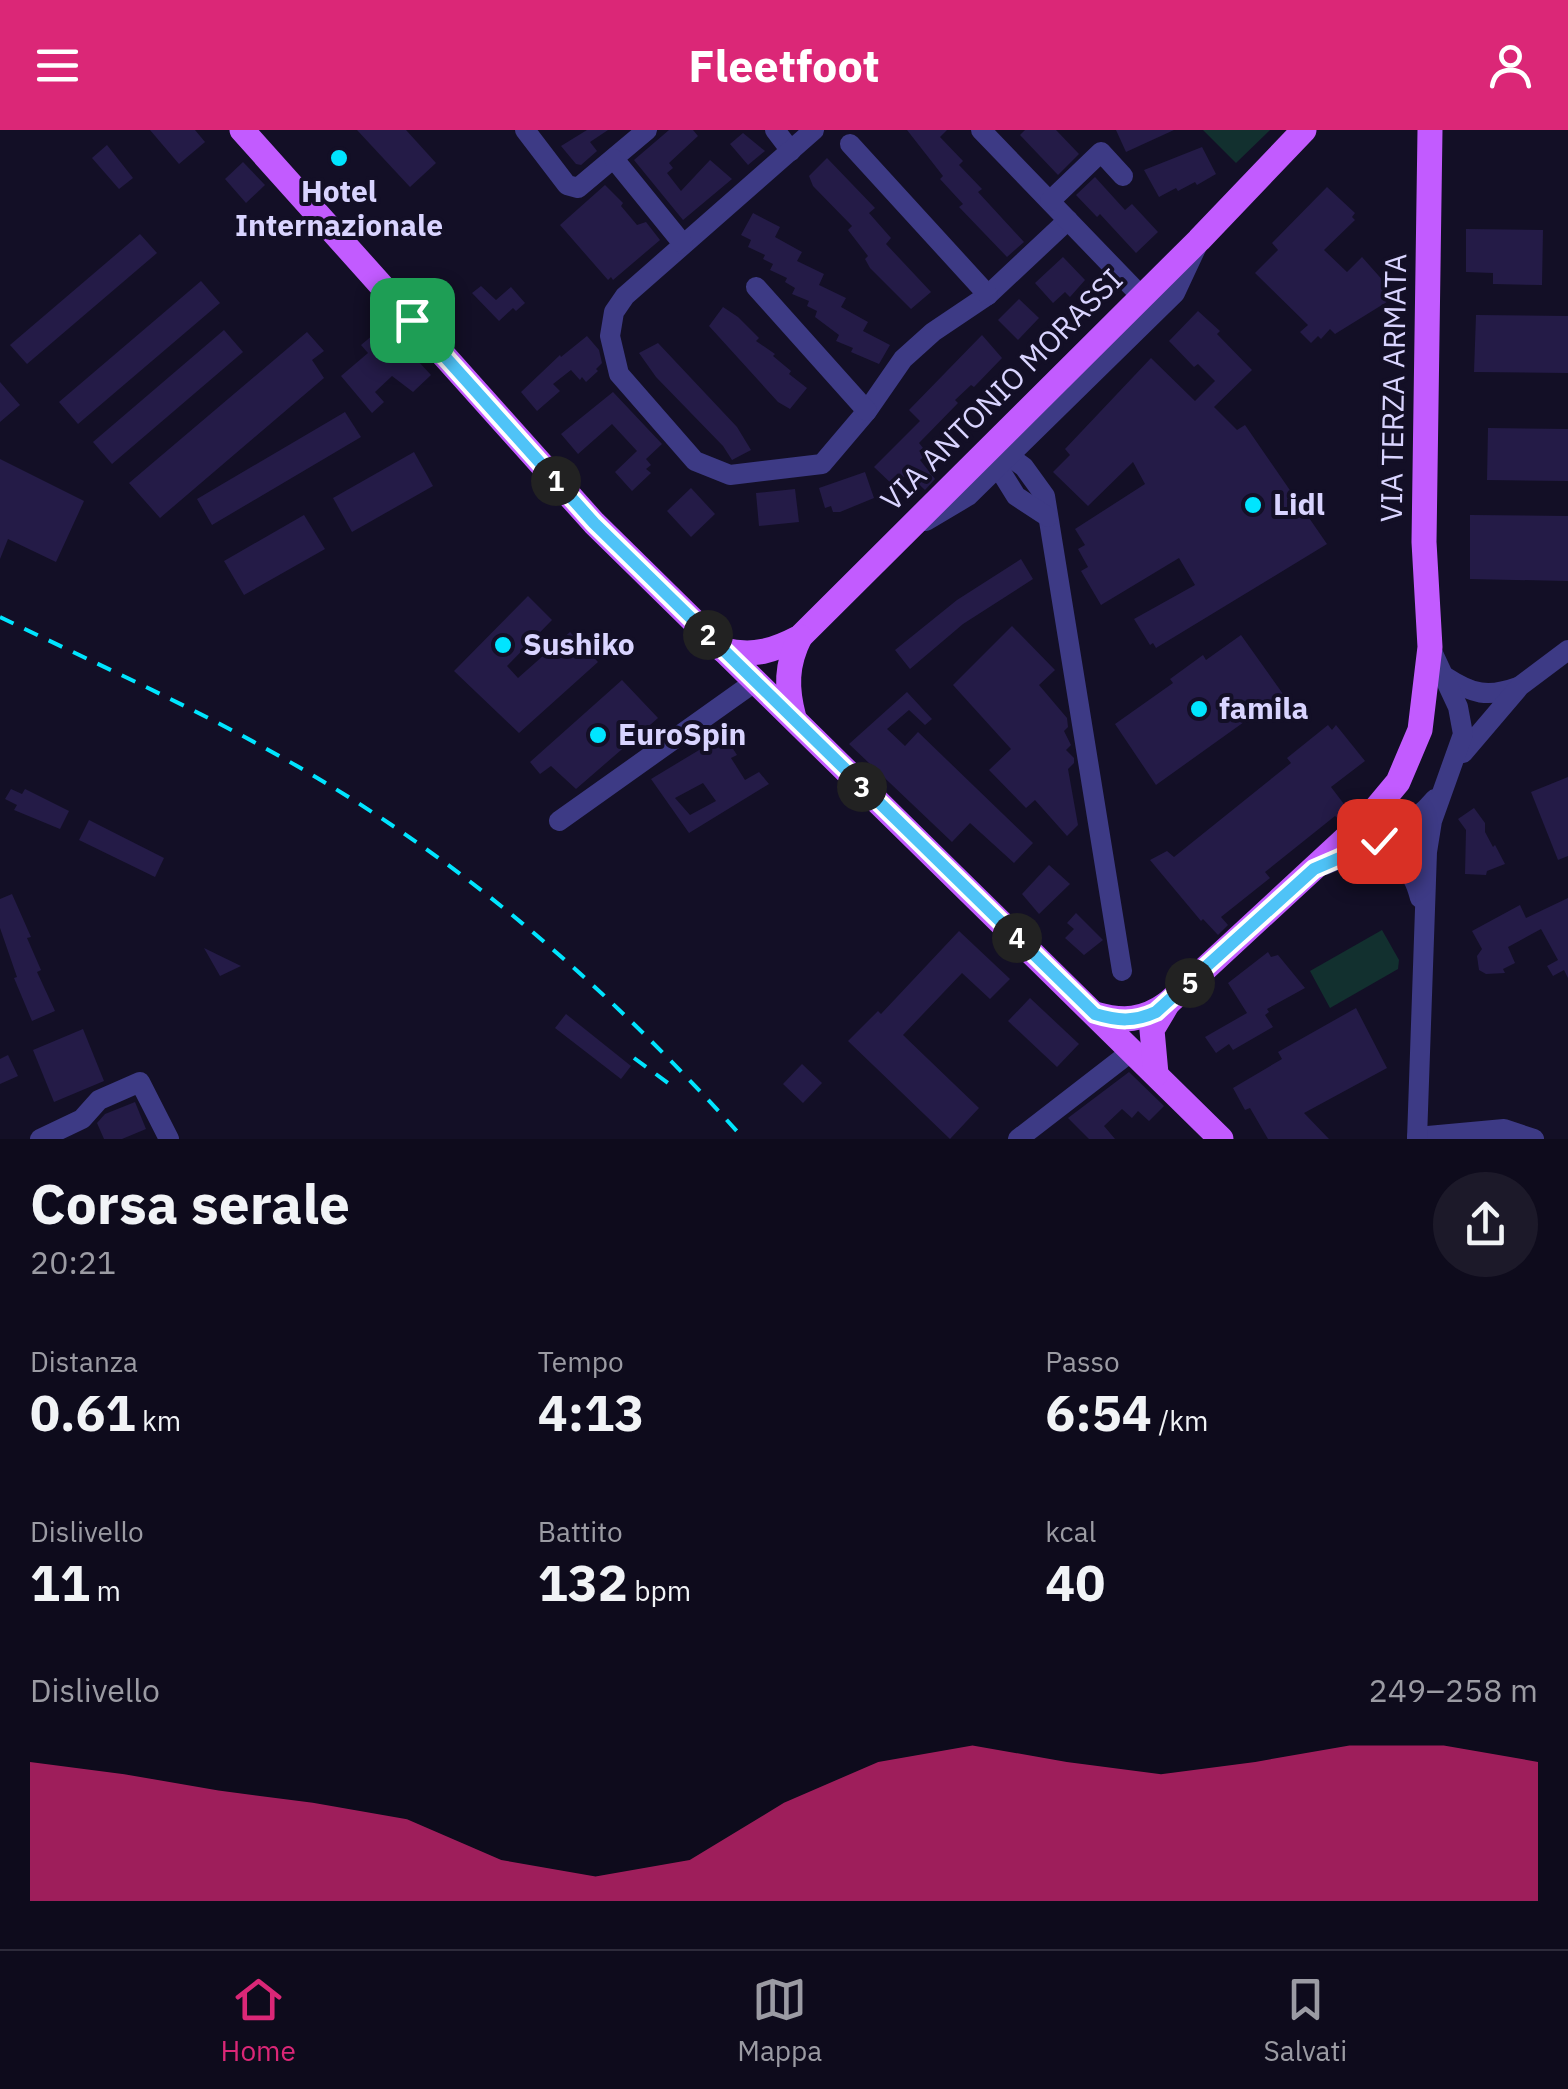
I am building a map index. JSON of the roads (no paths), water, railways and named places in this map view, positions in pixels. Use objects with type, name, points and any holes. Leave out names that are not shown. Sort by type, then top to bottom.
[{"type":"main road","points":[[242,130],[594,523],[1221,1139]]},
{"type":"main road","name":"VIA ANTONIO MORASSI","points":[[723,650],[744,655],[797,643],[1200,240],[1304,130]]},
{"type":"main road","points":[[1413,130],[1430,141]]},
{"type":"main road","name":"VIA TERZA ARMATA","points":[[1168,1003],[1368,818],[1398,782],[1420,730],[1430,647],[1424,542],[1430,141]]},
{"type":"main road","points":[[756,681],[797,643]]},
{"type":"main road","points":[[794,720],[787,692],[797,643]]},
{"type":"main road","points":[[1095,1014],[1119,1021],[1143,1018],[1168,1003]]},
{"type":"main road","points":[[1132,1051],[1152,1030],[1168,1003]]},
{"type":"main road","points":[[1152,1030],[1156,1074]]},
{"type":"street","points":[[525,130],[567,185],[578,188],[647,130]]},
{"type":"street","points":[[775,130],[790,151]]},
{"type":"street","points":[[814,130],[625,296],[614,312],[610,336],[619,374],[694,461],[730,475],[822,464],[903,360],[933,332],[988,295],[1068,220]]},
{"type":"street","points":[[986,132],[1142,297]]},
{"type":"street","points":[[850,144],[988,295]]},
{"type":"street","points":[[1050,201],[1100,152],[1123,176]]},
{"type":"street","points":[[614,158],[683,244]]},
{"type":"street","points":[[901,536],[968,496],[1175,293],[1200,240]]},
{"type":"street","points":[[756,288],[867,411]]},
{"type":"street","points":[[1003,461],[1024,466],[1040,486],[1048,517],[1122,971]]},
{"type":"street","name":"VIA TERZA ARMATA","points":[[1430,647],[1458,707],[1463,734],[1442,790],[1426,852],[1417,1138],[1504,1128],[1534,1139]]},
{"type":"street","points":[[1452,767],[1520,686],[1568,650]]},
{"type":"street","points":[[1446,677],[1472,694],[1498,694],[1520,686]]},
{"type":"street","points":[[559,822],[756,681]]},
{"type":"street","points":[[1314,869],[1399,832],[1424,813],[1442,790]]},
{"type":"street","name":"VIA TERZA ARMATA","points":[[1358,850],[1388,853],[1408,868],[1419,892],[1423,915]]},
{"type":"street","points":[[1018,1139],[1132,1051]]},
{"type":"street","points":[[40,1139],[82,1118],[99,1100],[140,1082],[168,1139]]},
{"type":"street","points":[[82,1118],[92,1139]]},
{"type":"railway","points":[[0,617],[245,737],[383,819],[548,945],[649,1039],[744,1139]]},
{"type":"railway","points":[[634,1058],[668,1083]]},
{"type":"place","name":"Hotel Internazionale","points":[[339,158]]},
{"type":"place","name":"Lidl","points":[[1253,505]]},
{"type":"place","name":"Sushiko","points":[[503,645]]},
{"type":"place","name":"famila","points":[[1199,709]]},
{"type":"place","name":"EuroSpin","points":[[598,735]]}]
